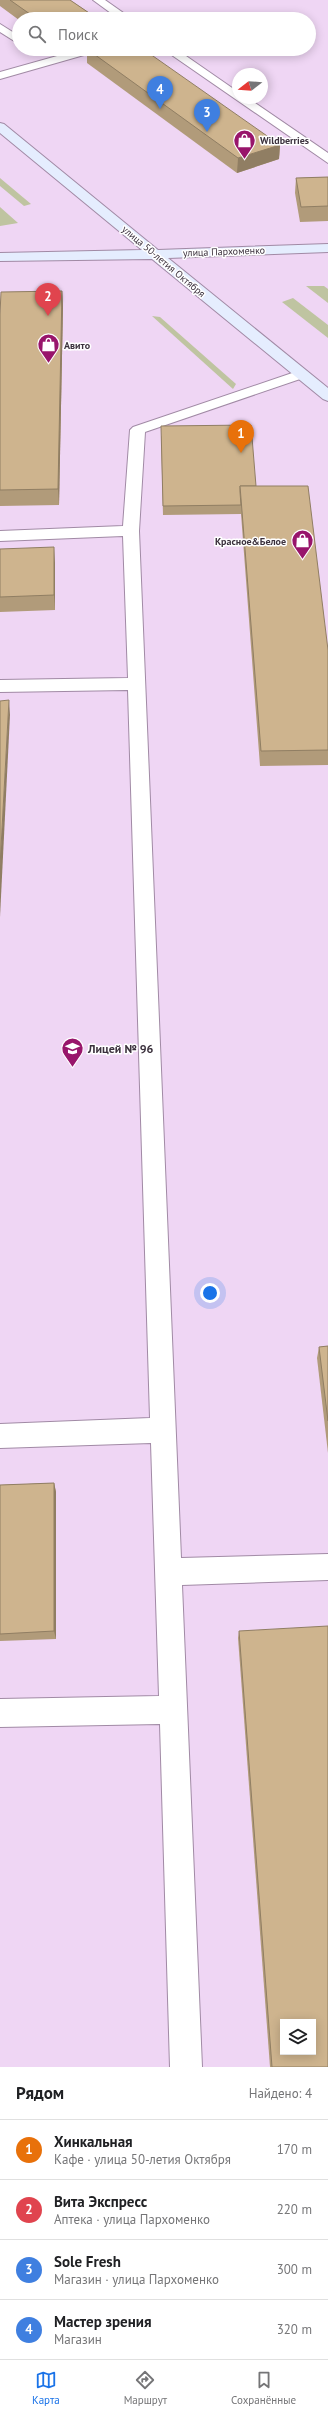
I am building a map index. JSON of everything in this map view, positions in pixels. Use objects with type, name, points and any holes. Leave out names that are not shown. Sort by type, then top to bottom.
[{"type":"main road","name":"улица 50-летия Октября","points":[[0,126],[328,396]]},
{"type":"main road","name":"улица Пархоменко","points":[[0,257],[328,248]]},
{"type":"lane","points":[[98,0],[116,12]]},
{"type":"lane","points":[[0,27],[12,36]]},
{"type":"lane","points":[[37,56],[46,63]]},
{"type":"lane","points":[[0,76],[70,56]]},
{"type":"lane","points":[[179,56],[232,92]]},
{"type":"lane","points":[[249,104],[328,159]]},
{"type":"lane","points":[[186,2067],[131,531],[138,430],[301,374]]},
{"type":"lane","points":[[0,536],[131,531]]},
{"type":"lane","points":[[0,686],[137,684]]},
{"type":"lane","points":[[0,1436],[164,1430]]},
{"type":"lane","points":[[169,1572],[328,1567]]},
{"type":"lane","points":[[0,1713],[173,1710]]},
{"type":"green space","points":[[0,178],[31,204],[24,206],[0,186]]},
{"type":"green space","points":[[0,207],[18,223],[0,226]]},
{"type":"green space","points":[[306,286],[324,286],[328,289],[328,303]]},
{"type":"green space","points":[[293,298],[328,325],[328,338],[282,302]]},
{"type":"green space","points":[[152,316],[160,317],[236,384],[233,389]]},
{"type":"building","points":[[10,0],[70,0],[88,12],[27,12]]},
{"type":"building","points":[[97,56],[153,56],[280,145],[238,158]]},
{"type":"building","points":[[328,177],[328,206],[301,207],[296,178]]},
{"type":"building","points":[[62,291],[58,489],[0,490],[1,292]]},
{"type":"building","points":[[251,425],[256,486],[240,486],[241,505],[163,506],[161,426]]},
{"type":"building","points":[[240,486],[308,486],[328,650],[328,750],[261,751]]},
{"type":"building","points":[[54,547],[54,595],[0,597],[0,549]]},
{"type":"building","points":[[9,700],[0,866],[0,701]]},
{"type":"building","points":[[328,1346],[328,1421],[319,1347]]},
{"type":"building","points":[[54,1483],[54,1631],[0,1634],[0,1485]]},
{"type":"building","points":[[328,1626],[328,2067],[272,2067],[239,1631]]},
{"type":"place","name":"Мастер зрения","points":[[160,109]]},
{"type":"place","name":"Sole Fresh","points":[[207,132]]},
{"type":"place","name":"Wildberries","points":[[244,160]]},
{"type":"place","name":"Вита Экспресс","points":[[48,316]]},
{"type":"place","name":"Авито","points":[[48,364]]},
{"type":"place","name":"Хинкальная","points":[[241,453]]},
{"type":"place","name":"Красное&Белое","points":[[302,560]]},
{"type":"place","name":"Лицей № 96","points":[[72,1068]]}]
